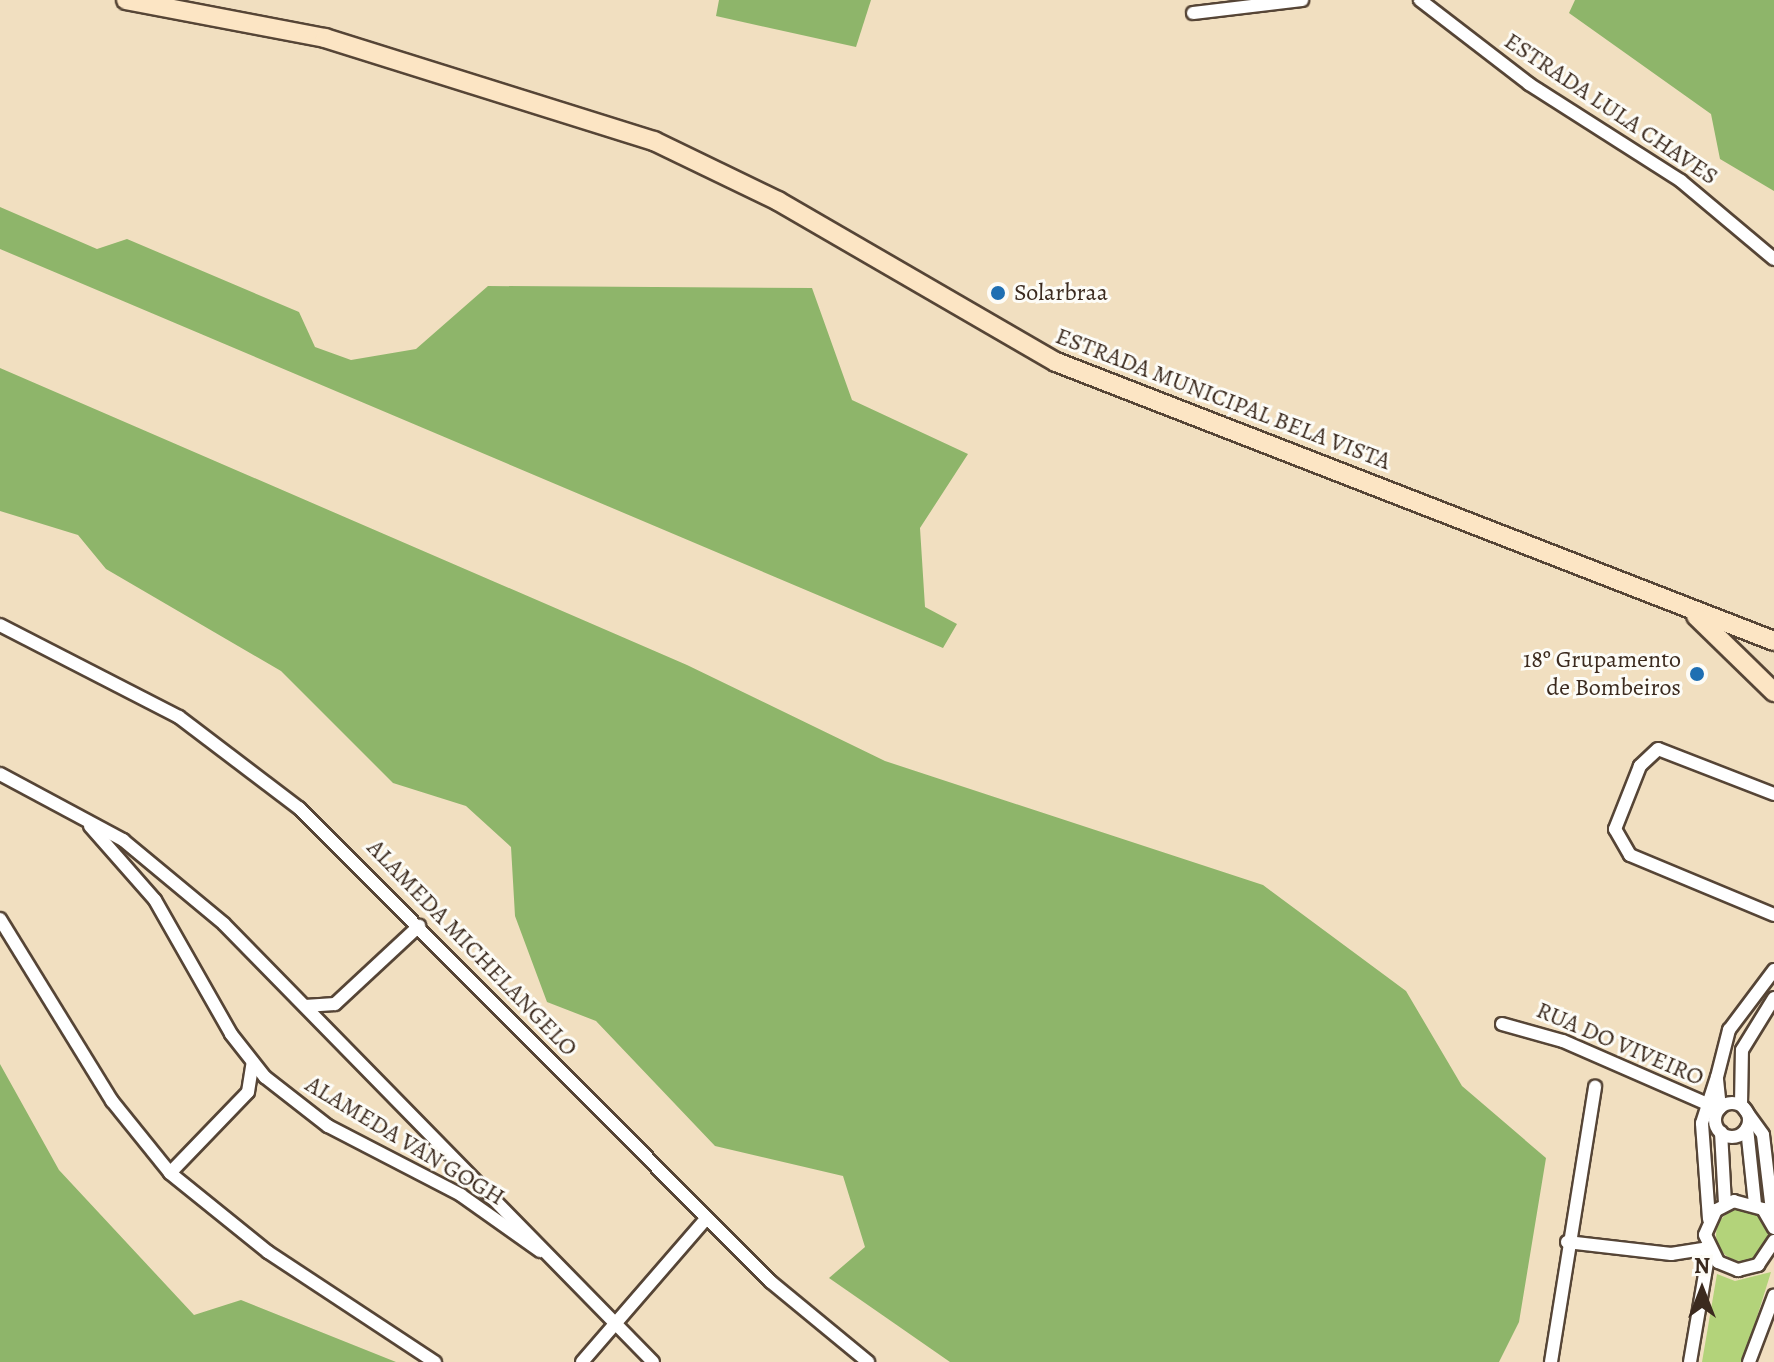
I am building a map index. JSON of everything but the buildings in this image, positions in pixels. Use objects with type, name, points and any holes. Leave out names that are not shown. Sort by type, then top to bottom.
[{"type":"main road","name":"ESTRADA MUNICIPAL BELA VISTA","points":[[126,0],[325,38],[654,141],[778,201],[1056,362],[1774,641]]},
{"type":"main road","points":[[1674,600],[1735,648],[1774,692]]},
{"type":"street","points":[[1193,13],[1302,0]]},
{"type":"street","name":"ESTRADA LULA CHAVES","points":[[1420,0],[1529,84],[1681,181],[1774,259]]},
{"type":"street","name":"ALAMEDA MICHELANGELO","points":[[0,625],[123,683],[237,757],[338,842],[706,1219],[804,1313],[868,1362]]},
{"type":"street","points":[[1774,794],[1658,749],[1640,766],[1615,829],[1630,855],[1774,915]]},
{"type":"street","name":"ALAMEDA VAN GOGH","points":[[0,774],[71,810],[165,873],[333,1034],[653,1362]]},
{"type":"street","name":"ALAMEDA VAN GOGH","points":[[71,810],[148,890],[253,1062],[277,1088],[328,1126],[461,1195],[562,1266]]},
{"type":"street","points":[[148,890],[165,873]]},
{"type":"street","points":[[0,919],[112,1101],[170,1173],[268,1252],[435,1362]]},
{"type":"street","points":[[305,1006],[335,1004],[419,926]]},
{"type":"street","points":[[1690,1362],[1709,1250],[1717,1077],[1738,1014],[1774,970]]},
{"type":"street","points":[[1774,998],[1742,1050],[1742,1106],[1755,1204],[1774,1228]]},
{"type":"street","points":[[333,1034],[335,1004]]},
{"type":"street","name":"RUA DO VIVEIRO","points":[[1502,1024],[1533,1029],[1715,1107]]},
{"type":"street","points":[[170,1173],[248,1092],[253,1062]]},
{"type":"street","points":[[1551,1362],[1567,1242],[1595,1086]]},
{"type":"street","points":[[248,1092],[277,1088]]},
{"type":"street","points":[[1715,1107],[1742,1106]]},
{"type":"street","points":[[1742,1106],[1763,1135],[1774,1228]]},
{"type":"street","points":[[1715,1107],[1721,1132],[1725,1204]]},
{"type":"street","points":[[1721,1132],[1735,1136],[1747,1128]]},
{"type":"street","points":[[461,1195],[473,1179]]},
{"type":"street","points":[[1709,1219],[1725,1204],[1755,1204]]},
{"type":"street","points":[[582,1362],[706,1219]]},
{"type":"street","points":[[1567,1242],[1671,1254],[1709,1250],[1727,1267],[1748,1269],[1774,1246]]},
{"type":"street","points":[[1749,1362],[1774,1296]]},
{"type":"green space","points":[[719,0],[871,0],[856,47],[716,16]]},
{"type":"green space","points":[[1575,0],[1774,0],[1774,191],[1720,159],[1711,114],[1569,13]]},
{"type":"green space","points":[[0,207],[97,249],[127,239],[299,312],[315,347],[351,360],[416,349],[488,286],[812,288],[852,400],[968,454],[920,528],[925,607],[957,624],[943,648],[0,249]]},
{"type":"green space","points":[[0,368],[687,665],[885,761],[1263,885],[1406,991],[1462,1086],[1546,1158],[1519,1322],[1499,1362],[950,1362],[829,1278],[865,1247],[843,1176],[715,1146],[596,1021],[547,1002],[515,916],[511,847],[466,806],[393,783],[281,671],[106,569],[78,535],[0,511]]},
{"type":"green space","points":[[0,1064],[59,1170],[194,1315],[241,1300],[396,1362],[0,1362]]},
{"type":"green space","points":[[1742,1209],[1760,1217],[1768,1235],[1760,1253],[1742,1261],[1724,1253],[1716,1235],[1724,1217]]},
{"type":"green space","points":[[1771,1272],[1743,1362],[1702,1362],[1717,1274],[1735,1281]]},
{"type":"place","name":"Solarbraa","points":[[998,293]]},
{"type":"place","name":"18º Grupamento de Bombeiros","points":[[1697,674]]}]
